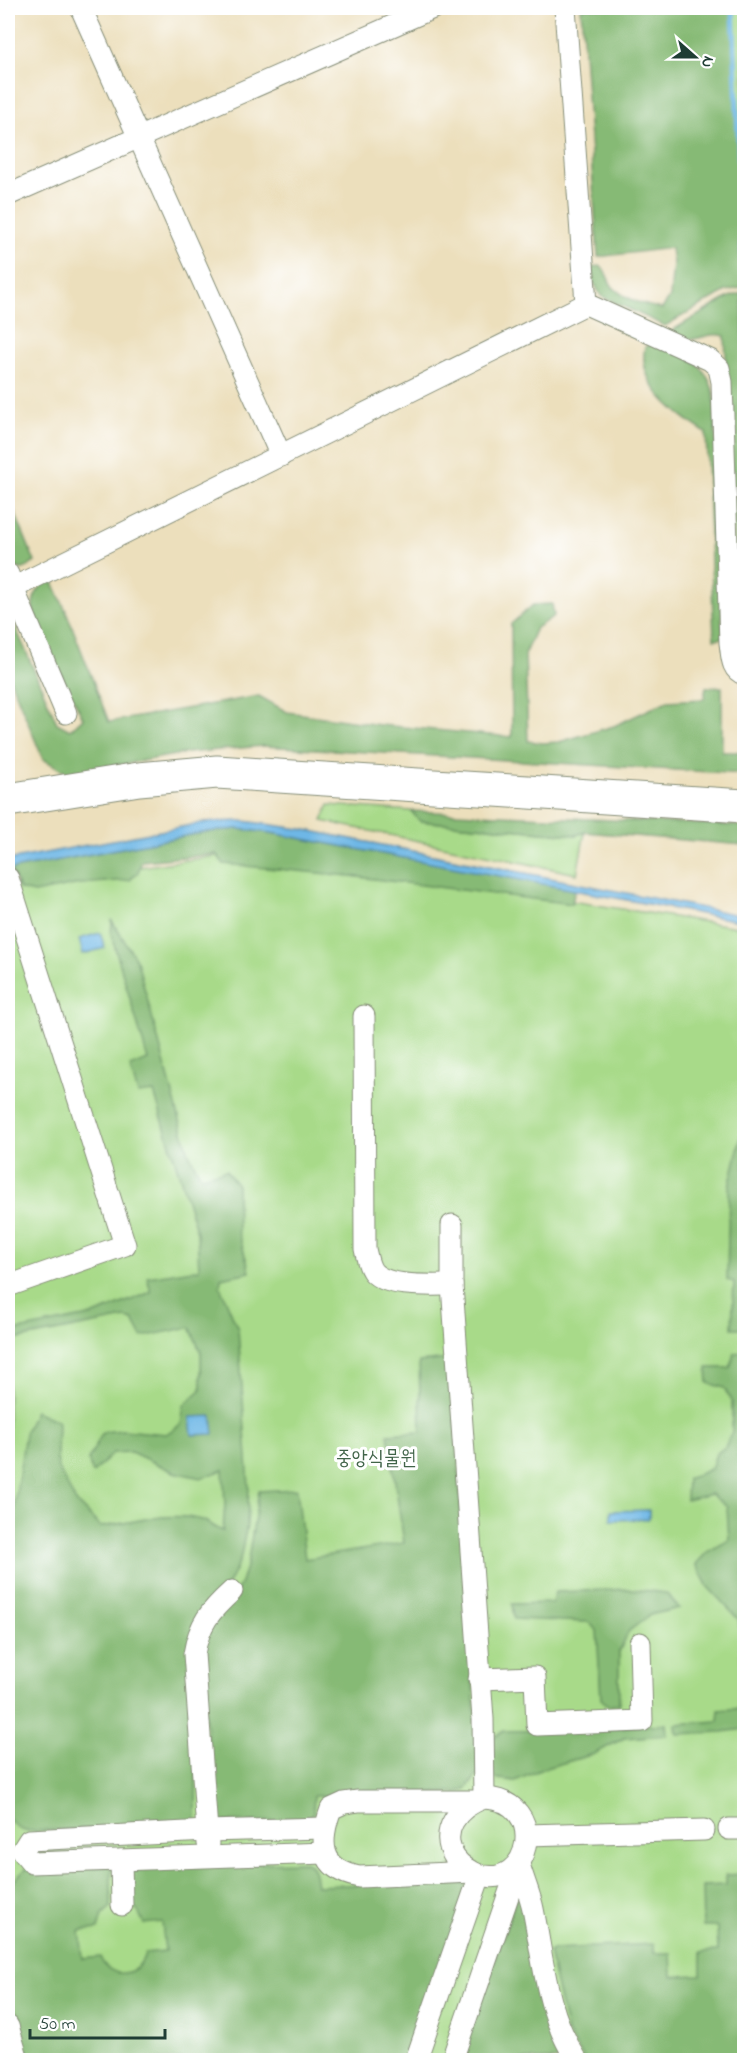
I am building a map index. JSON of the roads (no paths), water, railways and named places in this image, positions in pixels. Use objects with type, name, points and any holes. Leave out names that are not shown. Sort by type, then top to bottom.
[{"type":"main road","points":[[8,800],[139,779],[217,772],[744,806]]},
{"type":"street","points":[[81,8],[281,456]]},
{"type":"street","points":[[8,195],[138,138],[399,14],[433,8]]},
{"type":"street","points":[[566,8],[586,304]]},
{"type":"street","points":[[66,713],[10,581],[281,456],[586,304]]},
{"type":"street","points":[[586,304],[710,360],[719,368],[722,382],[730,643],[734,666],[744,674]]},
{"type":"street","points":[[8,878],[125,1245],[8,1286]]},
{"type":"street","points":[[364,1016],[365,1250],[368,1261],[372,1272],[382,1279],[410,1284],[452,1285]]},
{"type":"street","points":[[452,1225],[452,1285],[483,1719],[479,1800]]},
{"type":"street","points":[[209,1857],[194,1654],[197,1636],[205,1619],[231,1591]]},
{"type":"street","points":[[479,1679],[535,1677],[537,1725],[642,1721],[640,1643]]},
{"type":"street","points":[[452,2061],[523,1854],[527,1835],[524,1822],[517,1810],[506,1802],[493,1798],[358,1801],[344,1803],[331,1809],[324,1828],[325,1853],[335,1869],[346,1874],[358,1876],[477,1873]]},
{"type":"street","points":[[479,1800],[460,1810],[453,1822],[450,1846],[455,1858],[465,1868],[491,1876],[504,1873],[519,1864]]},
{"type":"street","points":[[324,1828],[29,1840],[15,1852],[32,1863],[325,1853]]},
{"type":"street","points":[[527,1835],[704,1830]]},
{"type":"street","points":[[121,1860],[122,1905]]},
{"type":"street","points":[[519,1864],[532,1905],[549,1997],[565,2042],[577,2061]]},
{"type":"street","points":[[416,2061],[477,1873]]},
{"type":"water","points":[[244,821],[301,829],[744,916],[744,922],[271,833],[238,829],[206,832],[8,870],[8,860],[207,822]]},
{"type":"water","points":[[100,933],[105,948],[83,954],[79,939]]},
{"type":"water","points":[[212,1416],[214,1434],[192,1435],[190,1417]]},
{"type":"water","points":[[649,1510],[649,1519],[611,1520],[611,1511]]},
{"type":"waterway","points":[[733,8],[744,283]]},
{"type":"park label","name":"중앙식물원","points":[[376,1457]]}]
